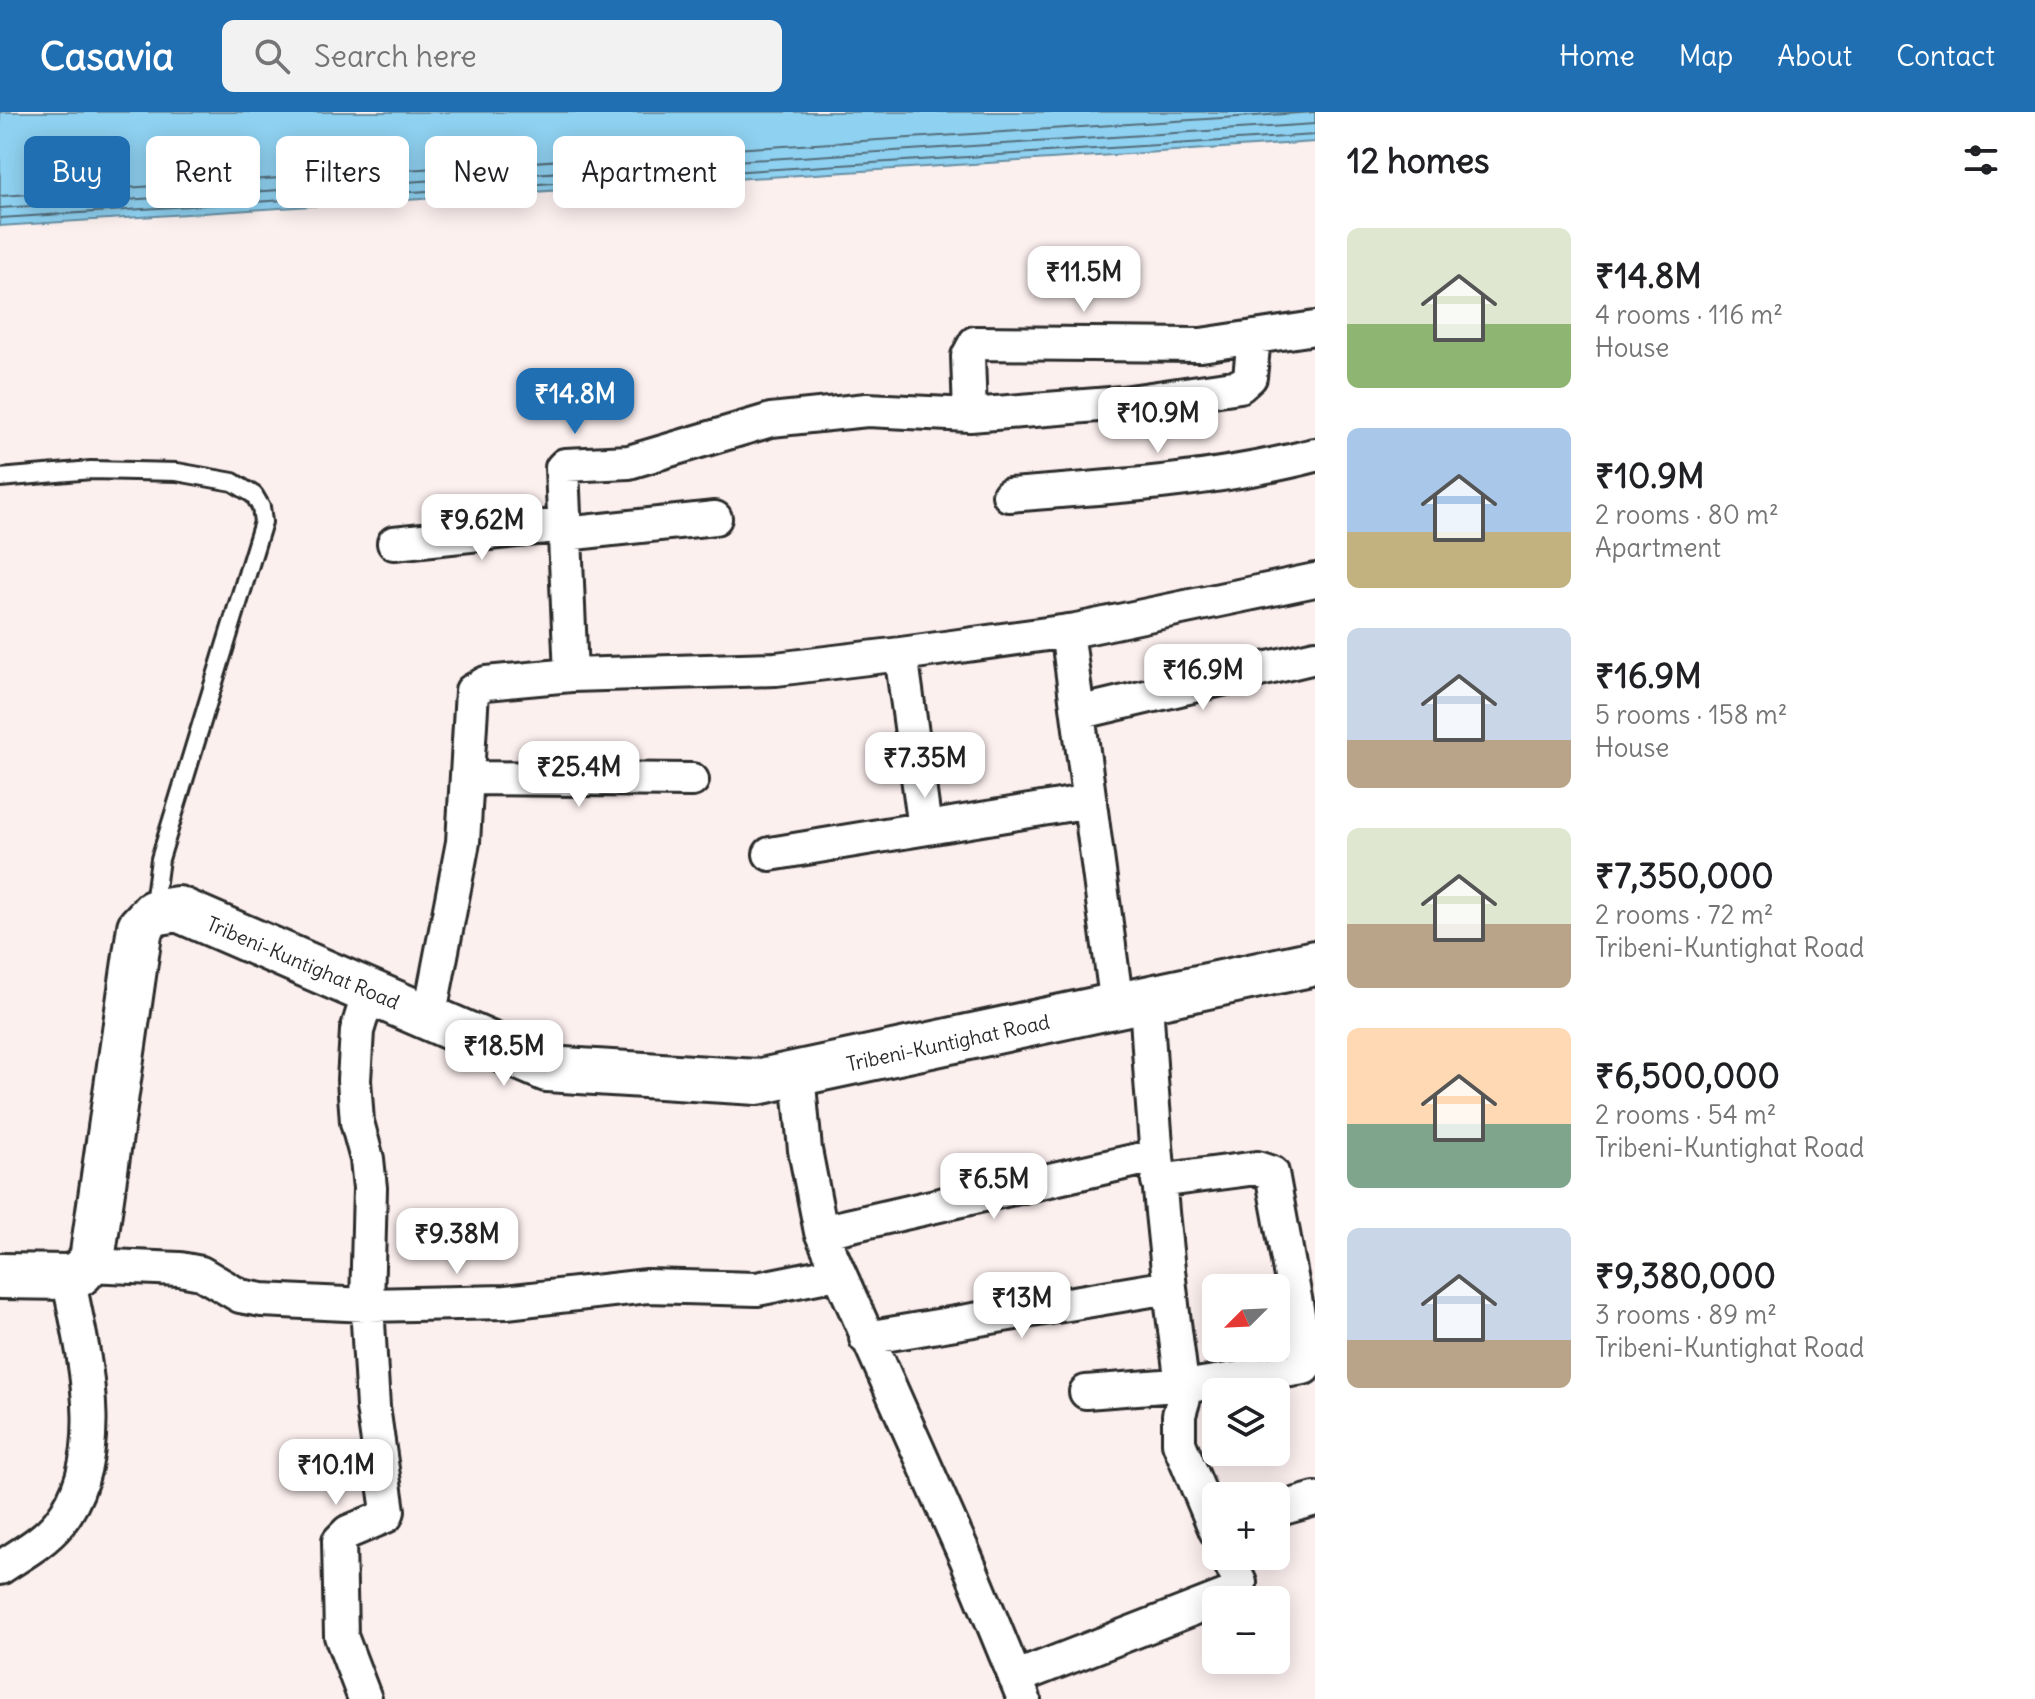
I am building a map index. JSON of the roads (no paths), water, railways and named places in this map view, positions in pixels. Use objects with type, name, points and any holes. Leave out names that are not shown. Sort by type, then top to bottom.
[{"type":"main road","name":"Tribeni-Kuntighat Road","points":[[153,913],[178,909],[547,1069],[757,1082],[1315,963]]},
{"type":"main road","points":[[0,1276],[78,1271],[92,1260],[140,927],[153,913]]},
{"type":"street","points":[[970,415],[968,356],[975,343],[1105,342],[1179,346],[1315,328]]},
{"type":"street","points":[[571,675],[565,465],[629,462],[771,420],[867,410],[970,415],[1123,403],[1240,386],[1250,377],[1254,337]]},
{"type":"street","points":[[1009,495],[1156,483],[1250,470],[1315,455]]},
{"type":"street","points":[[394,543],[715,518]]},
{"type":"street","points":[[429,1018],[461,855],[471,697],[478,686],[571,675],[776,669],[901,654],[1067,631],[1315,580]]},
{"type":"street","points":[[1067,631],[1090,801],[1132,1003],[1157,1168],[1181,1377],[1188,1384]]},
{"type":"street","points":[[901,654],[925,828]]},
{"type":"street","points":[[1078,713],[1315,657]]},
{"type":"street","points":[[467,778],[692,780]]},
{"type":"street","points":[[770,854],[1090,801]]},
{"type":"street","points":[[365,1699],[341,1636],[339,1541],[348,1532],[386,1516],[388,1511],[373,1407],[367,1305],[370,1188],[367,1159],[357,1122],[354,1080],[357,1031],[369,992]]},
{"type":"street","points":[[798,1074],[805,1150],[821,1232],[966,1558],[1014,1692],[1236,1592],[1240,1583],[1234,1570]]},
{"type":"street","points":[[821,1232],[1157,1168],[1257,1168],[1272,1173],[1306,1358],[1304,1368],[1188,1384],[1086,1392]]},
{"type":"street","points":[[0,1568],[59,1523],[80,1482],[90,1430],[78,1271],[160,1266],[201,1273],[240,1296],[262,1300],[367,1305],[506,1302],[647,1286],[757,1289],[837,1273]]},
{"type":"street","points":[[866,1338],[1169,1287]]},
{"type":"street","points":[[1188,1384],[1179,1415],[1179,1443],[1202,1497]]},
{"type":"street","points":[[1290,1506],[1315,1499]]},
{"type":"lane","points":[[0,478],[91,470],[177,472],[233,482],[254,495],[261,507],[263,522],[160,859],[153,913]]},
{"type":"water","points":[[0,112],[1315,112],[1315,142],[745,178],[745,136],[553,136],[553,191],[537,192],[537,136],[425,136],[425,199],[409,200],[409,136],[276,136],[276,208],[282,208],[0,226]]}]
